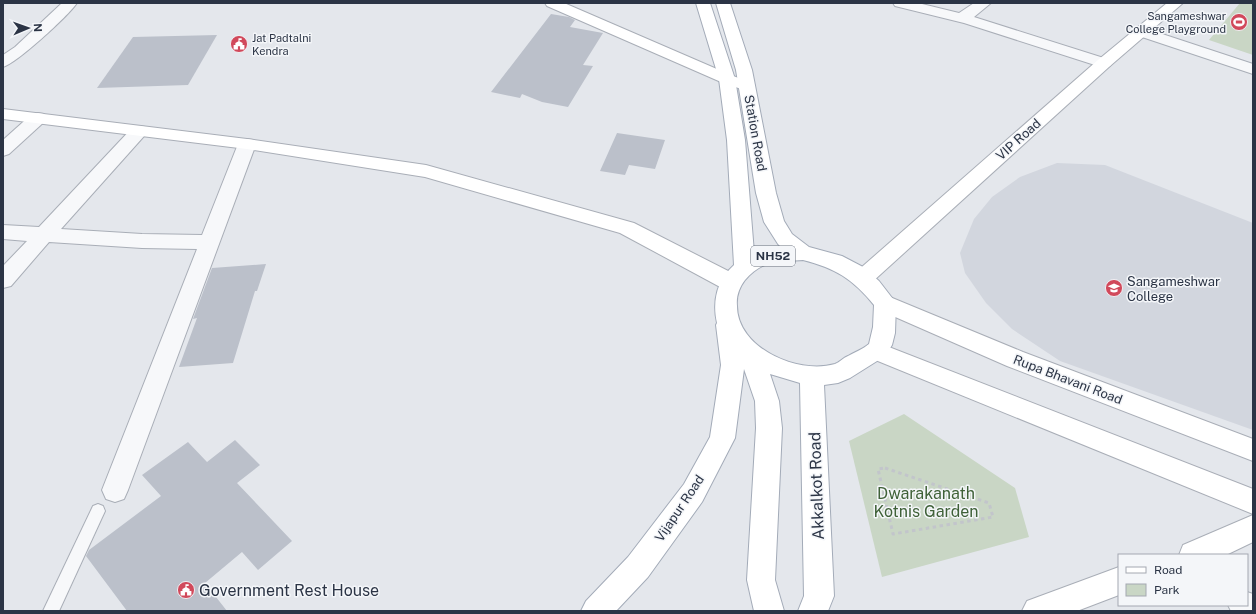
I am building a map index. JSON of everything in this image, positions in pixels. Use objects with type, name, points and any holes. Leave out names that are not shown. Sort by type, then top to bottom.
[{"type":"main road","points":[[552,3],[727,79],[747,86]]},
{"type":"main road","points":[[703,3],[727,79],[736,140],[737,275],[725,299],[726,317],[735,335],[760,358],[798,373],[812,375],[838,373],[876,351],[885,334],[885,303],[863,278],[846,266],[825,258],[803,253]]},
{"type":"main road","name":"Station Road","points":[[723,3],[744,70],[766,193],[774,222],[785,239],[803,253]]},
{"type":"main road","name":"VIP Road","points":[[863,278],[1104,63],[1176,3]]},
{"type":"main road","points":[[3,114],[247,144],[426,171],[627,228],[737,275]]},
{"type":"main road","name":"NH52","points":[[737,275],[762,258],[782,254],[803,253]]},
{"type":"main road","name":"Rupa Bhavani Road","points":[[885,303],[1015,359],[1253,450]]},
{"type":"main road","name":"Vijapur Road","points":[[596,611],[638,567],[693,493],[722,438],[733,365],[726,317]]},
{"type":"main road","points":[[876,351],[1253,502]]},
{"type":"main road","points":[[760,358],[767,401],[769,428],[761,580],[769,611]]},
{"type":"main road","name":"Akkalkot Road","points":[[812,375],[816,604]]},
{"type":"main road","points":[[1206,553],[1253,528]]},
{"type":"main road","points":[[1037,611],[1118,582]]},
{"type":"street","points":[[3,62],[20,50],[70,3]]},
{"type":"street","points":[[900,3],[962,18],[1104,63]]},
{"type":"street","points":[[962,18],[984,3]]},
{"type":"street","points":[[1141,32],[1253,69]]},
{"type":"street","points":[[3,150],[38,118]]},
{"type":"street","points":[[3,280],[139,131]]},
{"type":"street","points":[[115,490],[247,144]]},
{"type":"street","points":[[3,232],[142,241],[210,242]]},
{"type":"lane","points":[[51,611],[98,511]]},
{"type":"path","points":[[884,468],[989,503],[993,518],[894,534],[878,469],[884,468]]},
{"type":"shaded area","name":"Sangameshwar College","points":[[1057,163],[1105,165],[1253,223],[1253,430],[1060,361],[1012,329],[986,303],[965,273],[960,253],[974,219],[992,197],[1020,177]]},
{"type":"green space","name":"Sangameshwar College Playground","points":[[1240,3],[1253,3],[1253,55],[1209,40]]},
{"type":"green space","name":"Dwarakanath Kotnis Garden","points":[[904,414],[1015,488],[1029,537],[882,577],[849,441]]},
{"type":"building","points":[[551,14],[569,17],[575,20],[570,27],[603,33],[583,65],[593,66],[568,107],[542,102],[522,94],[520,98],[491,92]]},
{"type":"building","points":[[217,35],[188,85],[97,88],[133,37]]},
{"type":"building","points":[[617,133],[665,140],[655,169],[629,165],[625,175],[600,171]]},
{"type":"building","points":[[266,264],[257,291],[255,291],[233,363],[179,367],[197,318],[193,319],[212,268]]},
{"type":"building","points":[[235,440],[260,465],[237,483],[292,541],[258,570],[242,552],[205,583],[227,611],[127,611],[86,556],[89,550],[161,496],[142,475],[188,442],[207,462]]},
{"type":"place","name":"Sangameshwar College Playground","points":[[1239,22]]},
{"type":"place","name":"Jat Padtalni Kendra","points":[[239,44]]},
{"type":"place","name":"Sangameshwar College","points":[[1114,288]]},
{"type":"place","name":"Government Rest House","points":[[186,590]]}]
